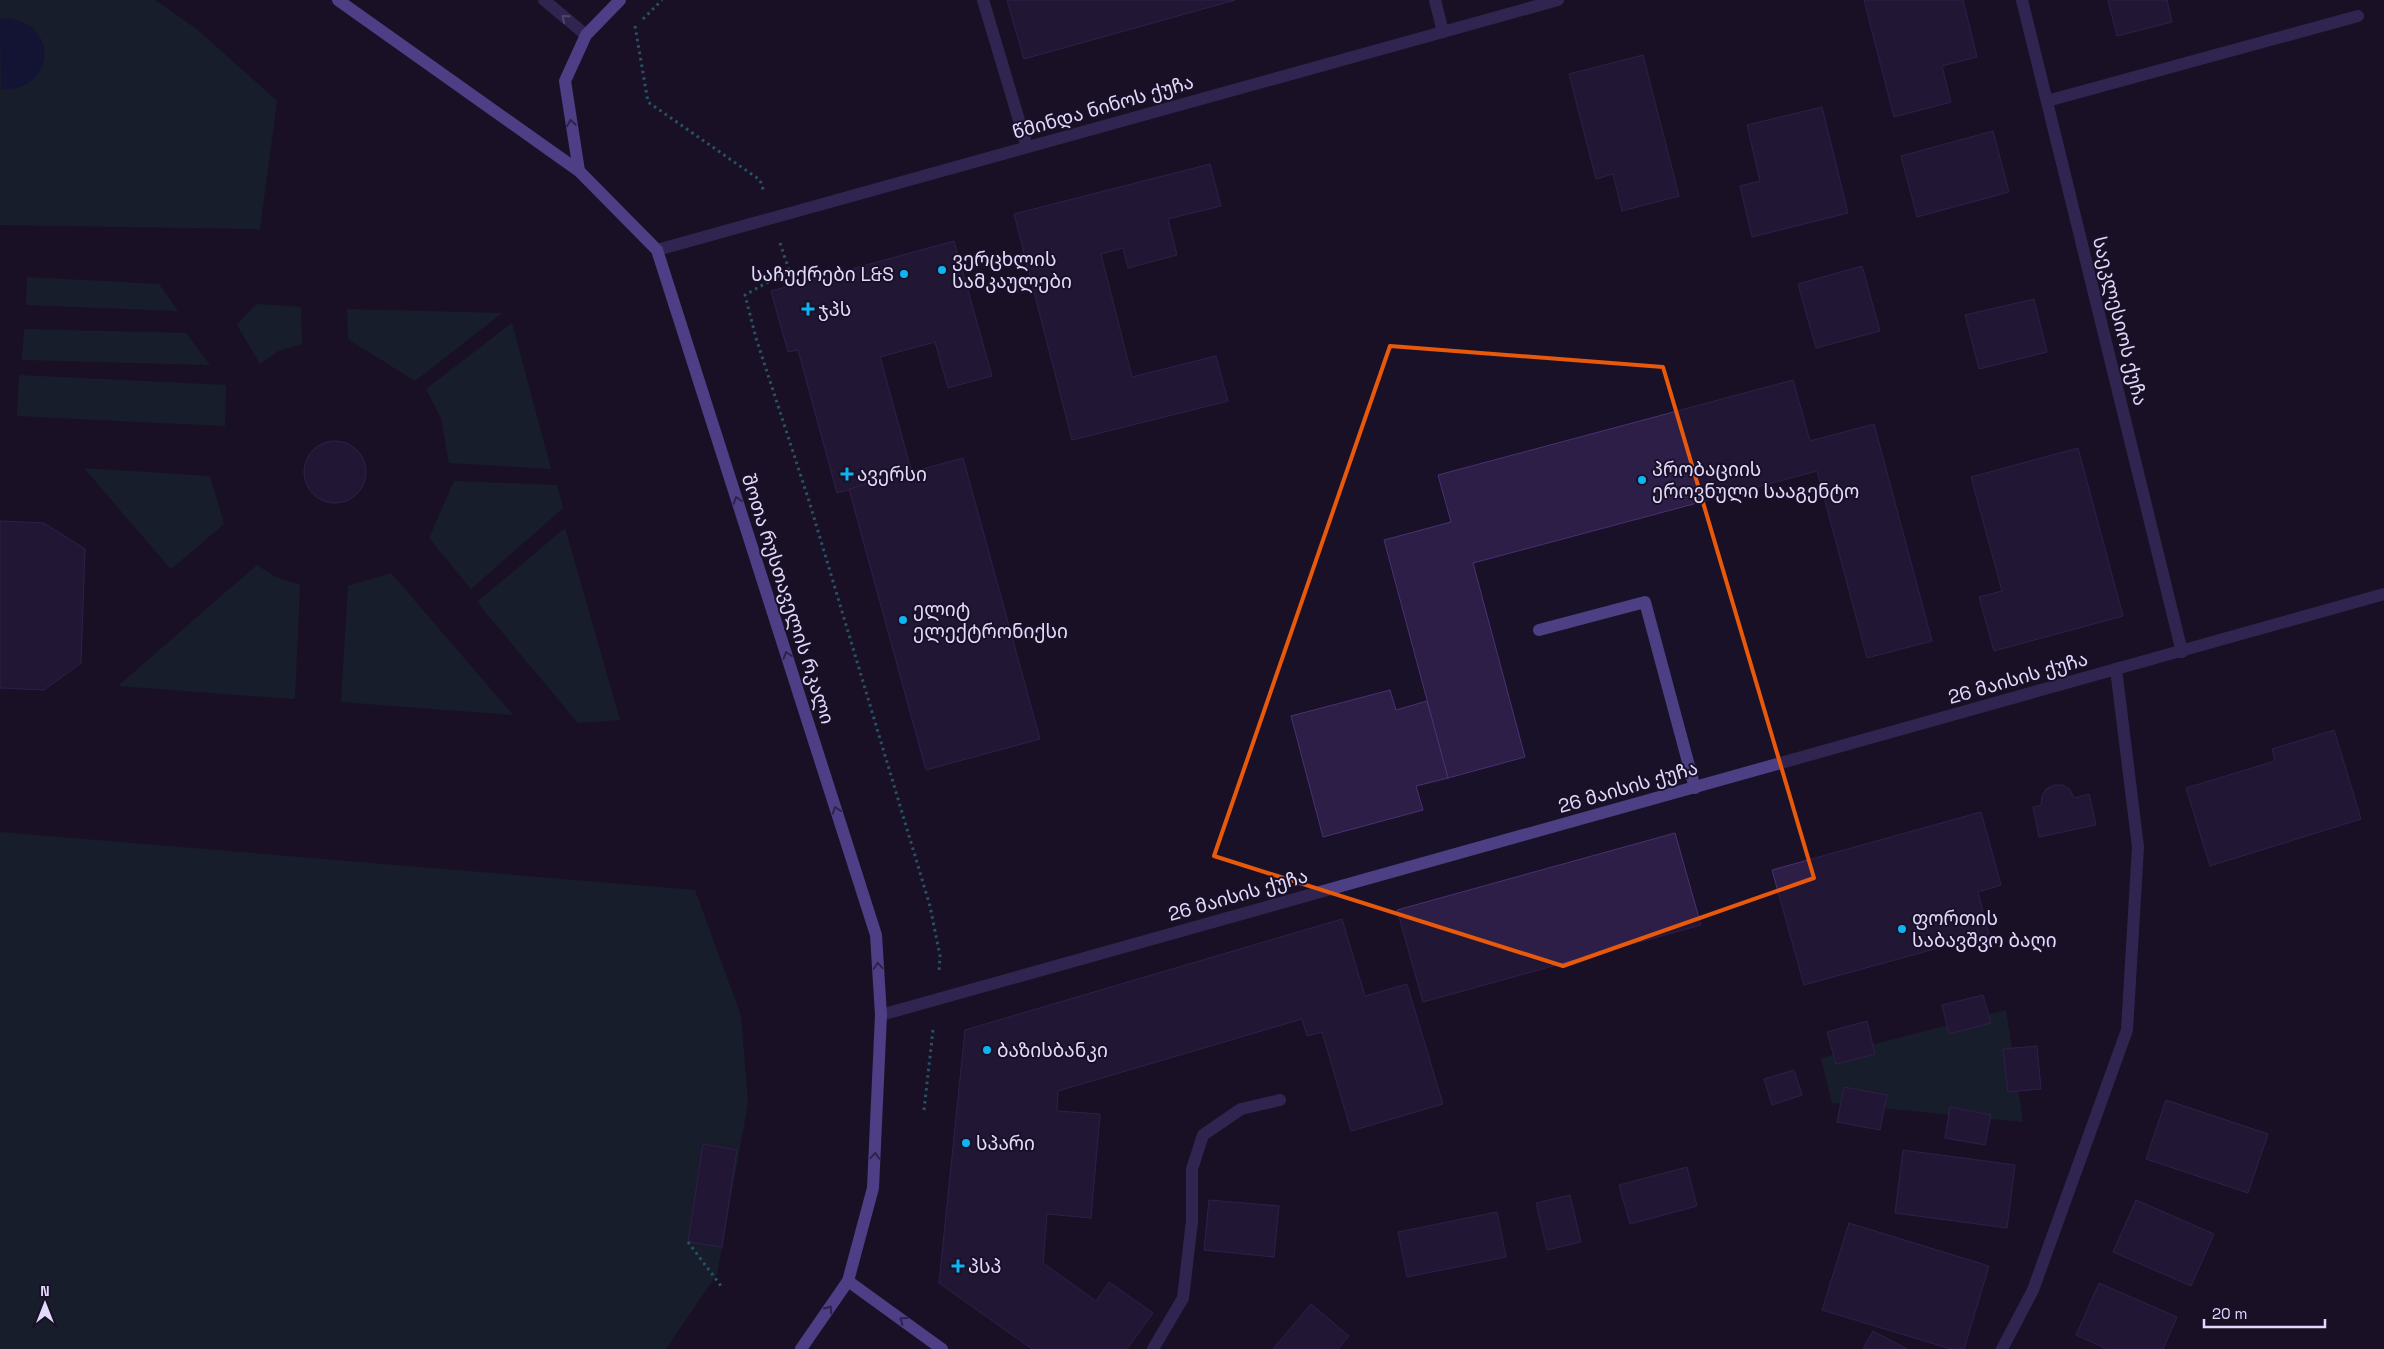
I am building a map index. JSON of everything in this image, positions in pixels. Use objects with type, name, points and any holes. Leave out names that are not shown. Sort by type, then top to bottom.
[{"type":"main road","name":"შოთა რუსთაველის რკალი","points":[[338,0],[579,171],[657,250],[876,935],[881,1015],[873,1188],[848,1281],[801,1349]]},
{"type":"main road","points":[[579,171],[565,81],[586,35],[620,0]]},
{"type":"main road","points":[[848,1281],[942,1349]]},
{"type":"street","points":[[544,0],[586,35]]},
{"type":"street","points":[[983,0],[1027,147]]},
{"type":"street","points":[[1435,0],[1443,32]]},
{"type":"street","name":"წმინდა ნინოს ქუჩა","points":[[657,250],[1558,0]]},
{"type":"street","name":"საეკლესიოს ქუჩა","points":[[2022,0],[2182,652]]},
{"type":"street","points":[[2047,101],[2358,16]]},
{"type":"street","name":"26 მაისის ქუჩა","points":[[881,1015],[2384,594]]},
{"type":"street","points":[[1539,630],[1645,602],[1695,788]]},
{"type":"street","points":[[2002,1349],[2033,1290],[2127,1030],[2138,848],[2116,669]]},
{"type":"street","points":[[1153,1349],[1183,1298],[1192,1221],[1192,1169],[1203,1135],[1241,1110],[1280,1100]]},
{"type":"path","points":[[662,0],[634,27],[648,102],[760,180],[789,270],[745,294],[756,338],[809,501],[930,906],[940,956],[924,1110]]},
{"type":"path","points":[[688,1242],[721,1286]]},
{"type":"highlighted area","points":[[1390,346],[1663,367],[1814,878],[1563,966],[1214,856]]},
{"type":"green space","points":[[0,0],[155,0],[198,30],[277,101],[260,229],[0,225]]},
{"type":"green space","points":[[27,277],[159,284],[178,311],[26,305]]},
{"type":"green space","points":[[256,304],[301,307],[302,344],[278,351],[260,364],[237,325]]},
{"type":"green space","points":[[347,309],[502,313],[415,381],[348,339]]},
{"type":"green space","points":[[512,323],[551,469],[449,463],[441,418],[426,389]]},
{"type":"green space","points":[[24,329],[186,333],[210,365],[22,360]]},
{"type":"green space","points":[[19,375],[226,385],[225,426],[17,416]]},
{"type":"green space","points":[[84,468],[210,476],[224,524],[171,569]]},
{"type":"green space","points":[[454,481],[557,485],[563,508],[471,589],[429,538]]},
{"type":"green space","points":[[565,528],[620,720],[578,723],[477,602]]},
{"type":"green space","points":[[257,565],[275,577],[300,585],[295,699],[118,686]]},
{"type":"green space","points":[[391,573],[513,715],[341,702],[348,586]]},
{"type":"green space","points":[[0,832],[695,890],[741,1016],[748,1103],[717,1274],[666,1349],[0,1349]]},
{"type":"green space","points":[[2006,1010],[2023,1122],[1832,1103],[1821,1058]]},
{"type":"water","points":[[9,18],[26,23],[37,33],[43,44],[44,57],[41,69],[32,80],[19,87],[1,90],[0,19]]},
{"type":"building","points":[[1007,0],[1235,0],[1024,59]]},
{"type":"building","points":[[1864,0],[1963,0],[1977,57],[1942,66],[1951,102],[1894,117]]},
{"type":"building","points":[[2108,0],[2167,0],[2172,22],[2117,36]]},
{"type":"building","points":[[1643,55],[1679,196],[1622,211],[1613,174],[1596,179],[1569,74]]},
{"type":"building","points":[[1822,107],[1848,213],[1752,237],[1740,186],[1760,181],[1747,125]]},
{"type":"building","points":[[1993,131],[2009,192],[1917,217],[1901,156]]},
{"type":"building","points":[[1210,164],[1221,206],[1168,219],[1177,255],[1128,268],[1123,248],[1101,254],[1132,377],[1216,356],[1228,401],[1072,440],[1014,214]]},
{"type":"building","points":[[954,241],[992,376],[948,388],[935,342],[880,357],[912,473],[837,493],[798,350],[788,352],[771,291]]},
{"type":"building","points":[[1862,266],[1880,331],[1816,348],[1798,284]]},
{"type":"building","points":[[2034,299],[2047,352],[1979,369],[1965,315]]},
{"type":"building","points":[[1793,380],[1810,441],[1874,424],[1932,641],[1867,658],[1817,471],[1473,563],[1525,757],[1448,778],[1384,540],[1451,522],[1438,475]]},
{"type":"building","points":[[329,441],[341,441],[357,450],[364,460],[366,472],[364,484],[357,494],[341,503],[329,503],[318,498],[309,489],[304,478],[304,466],[309,455],[318,446]]},
{"type":"building","points":[[2078,448],[2123,616],[1994,651],[1979,597],[2002,591],[1971,477]]},
{"type":"building","points":[[963,458],[1040,739],[926,770],[849,489]]},
{"type":"building","points":[[0,521],[44,523],[85,549],[81,663],[44,690],[0,688]]},
{"type":"building","points":[[1390,690],[1396,710],[1427,701],[1448,778],[1416,786],[1423,810],[1323,837],[1291,716]]},
{"type":"building","points":[[2334,730],[2361,819],[2210,866],[2186,788],[2275,761],[2272,749]]},
{"type":"building","points":[[2054,785],[2063,785],[2070,790],[2074,798],[2089,794],[2096,825],[2039,837],[2033,807],[2041,805],[2042,796],[2046,789]]},
{"type":"building","points":[[1981,812],[2001,885],[1978,892],[1989,934],[1804,985],[1772,870]]},
{"type":"building","points":[[1675,833],[1701,925],[1423,1002],[1397,910]]},
{"type":"building","points":[[1342,919],[1365,996],[1407,984],[1443,1104],[1351,1131],[1322,1032],[1307,1036],[1302,1019],[1058,1091],[1057,1111],[1100,1114],[1091,1218],[1047,1214],[1043,1263],[1096,1301],[1109,1282],[1153,1313],[1127,1349],[1032,1349],[939,1283],[965,1030]]},
{"type":"building","points":[[1983,995],[1991,1023],[1949,1034],[1942,1005]]},
{"type":"building","points":[[1867,1021],[1875,1054],[1836,1064],[1827,1032]]},
{"type":"building","points":[[2037,1046],[2041,1089],[2008,1092],[2003,1049]]},
{"type":"building","points":[[1794,1070],[1802,1095],[1772,1105],[1764,1079]]},
{"type":"building","points":[[1844,1087],[1887,1095],[1880,1130],[1837,1122]]},
{"type":"building","points":[[2166,1100],[2268,1134],[2248,1193],[2146,1159]]},
{"type":"building","points":[[1950,1107],[1991,1115],[1985,1145],[1945,1138]]},
{"type":"building","points":[[703,1144],[737,1150],[722,1247],[688,1242]]},
{"type":"building","points":[[1903,1150],[2015,1165],[2007,1228],[1895,1213]]},
{"type":"building","points":[[1687,1167],[1697,1206],[1630,1224],[1619,1185]]},
{"type":"building","points":[[1570,1195],[1581,1242],[1547,1250],[1536,1203]]},
{"type":"building","points":[[1209,1200],[1279,1206],[1274,1257],[1204,1250]]},
{"type":"building","points":[[2136,1200],[2214,1234],[2191,1286],[2113,1252]]},
{"type":"building","points":[[1497,1212],[1506,1257],[1407,1277],[1398,1232]]},
{"type":"building","points":[[1849,1223],[1989,1266],[1964,1349],[1951,1349],[1822,1310]]},
{"type":"building","points":[[2099,1283],[2177,1317],[2163,1349],[2107,1349],[2076,1335]]},
{"type":"building","points":[[1311,1304],[1349,1336],[1338,1349],[1273,1349]]},
{"type":"building","points":[[1873,1331],[1907,1349],[1863,1349]]},
{"type":"place","name":"ვერცხლის სამკაულები","points":[[942,270]]},
{"type":"place","name":"საჩუქრები L&S","points":[[904,274]]},
{"type":"place","name":"ჯპს","points":[[808,309]]},
{"type":"place","name":"ავერსი","points":[[847,474]]},
{"type":"place","name":"პრობაციის ეროვნული სააგენტო","points":[[1642,480]]},
{"type":"place","name":"ელიტ ელექტრონიქსი","points":[[903,620]]},
{"type":"place","name":"ფორთის საბავშვო ბაღი","points":[[1902,929]]},
{"type":"place","name":"ბაზისბანკი","points":[[987,1050]]},
{"type":"place","name":"სპარი","points":[[966,1143]]},
{"type":"place","name":"პსპ","points":[[958,1266]]}]
